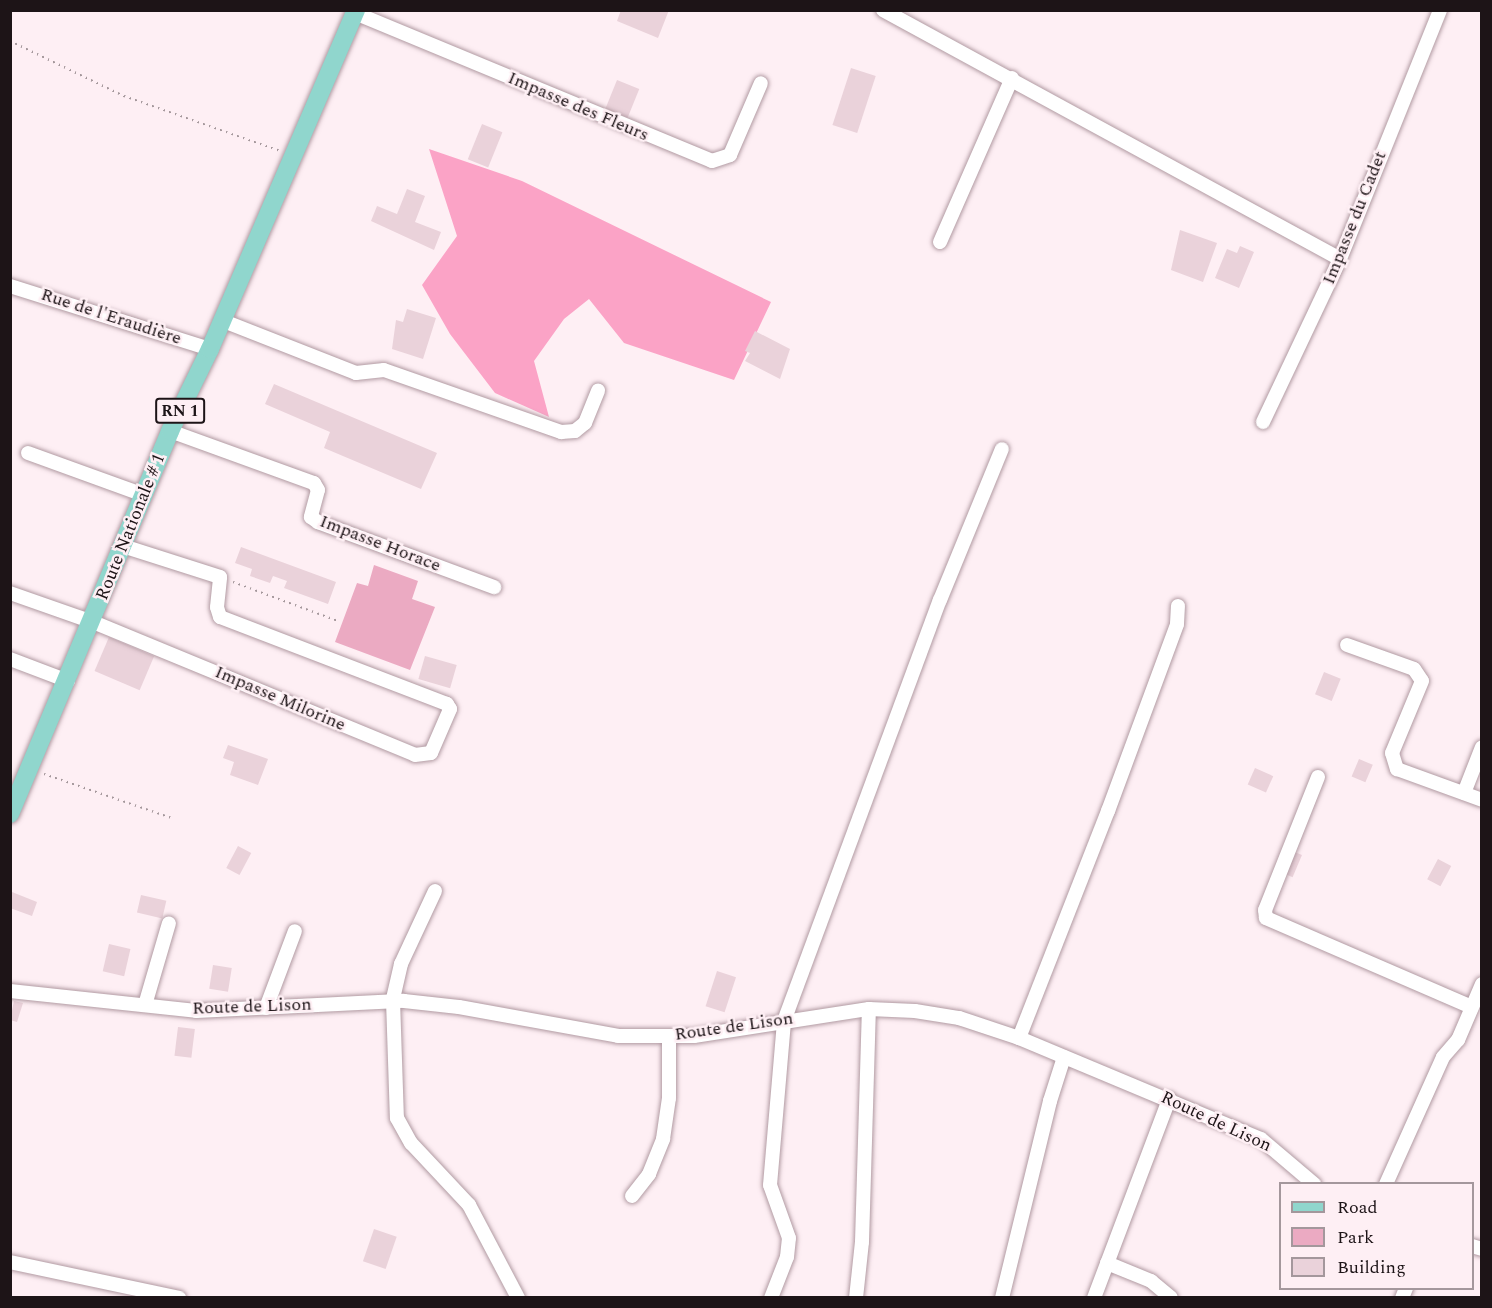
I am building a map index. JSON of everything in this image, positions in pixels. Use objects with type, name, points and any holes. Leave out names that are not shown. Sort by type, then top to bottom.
[{"type":"main road","name":"Route Nationale # 1","points":[[10,814],[93,622],[170,430],[210,349],[355,12]]},
{"type":"street","points":[[883,10],[1012,78],[1340,259]]},
{"type":"street","name":"Impasse du Cadet","points":[[1263,422],[1340,259],[1440,10]]},
{"type":"street","name":"Impasse des Fleurs","points":[[355,12],[712,161],[730,155],[761,83]]},
{"type":"street","points":[[940,242],[1012,78]]},
{"type":"street","name":"Rue de l'Eraudière","points":[[10,286],[210,349]]},
{"type":"street","points":[[221,320],[356,374],[384,370],[561,432],[575,431],[585,423],[598,391]]},
{"type":"street","name":"Impasse Horace","points":[[170,430],[314,483],[318,490],[311,517],[318,522],[494,587]]},
{"type":"street","points":[[771,1298],[787,1257],[789,1238],[770,1185],[784,1021],[940,600],[1002,449]]},
{"type":"street","points":[[28,453],[144,495]]},
{"type":"street","points":[[123,546],[220,577]]},
{"type":"street","name":"Impasse Milorine","points":[[93,622],[415,755],[431,753],[447,717],[447,704],[220,617],[217,607],[220,577]]},
{"type":"street","points":[[10,593],[93,622]]},
{"type":"street","points":[[1019,1038],[1112,800],[1177,624],[1178,606]]},
{"type":"street","points":[[1347,645],[1414,669],[1422,681],[1392,753],[1397,769],[1482,800]]},
{"type":"street","points":[[10,659],[68,681]]},
{"type":"street","points":[[1464,793],[1482,747]]},
{"type":"street","points":[[1318,777],[1265,910],[1266,918],[1472,1007]]},
{"type":"street","points":[[435,891],[400,964],[393,1000],[398,1118],[411,1143],[469,1205],[518,1298]]},
{"type":"street","points":[[145,1005],[169,923]]},
{"type":"street","points":[[266,1008],[295,931]]},
{"type":"street","points":[[1387,1182],[1443,1057],[1458,1040],[1482,984]]},
{"type":"street","name":"Route de Lison","points":[[10,991],[196,1011],[393,1000],[459,1007],[618,1036],[694,1036],[868,1009],[915,1011],[959,1018],[1019,1038],[1262,1139],[1312,1182]]},
{"type":"street","points":[[856,1298],[862,1242],[868,1009]]},
{"type":"street","points":[[632,1196],[649,1174],[663,1139],[669,1098],[669,1036]]},
{"type":"street","points":[[1002,1298],[1050,1101],[1064,1057]]},
{"type":"street","points":[[1094,1298],[1169,1099]]},
{"type":"street","points":[[10,1262],[179,1298]]},
{"type":"street","points":[[1107,1263],[1151,1281],[1172,1298]]},
{"type":"path","points":[[10,41],[124,96],[293,155]]},
{"type":"path","points":[[220,577],[338,621]]},
{"type":"path","points":[[30,769],[172,818]]},
{"type":"green space","points":[[374,565],[418,581],[412,599],[435,607],[410,670],[335,642],[357,583],[368,586]]},
{"type":"shaded area","points":[[429,149],[522,181],[771,302],[734,380],[624,343],[589,299],[564,319],[534,361],[549,417],[495,393],[450,334],[422,285],[457,236]]},
{"type":"building","points":[[621,10],[669,10],[658,38],[617,21]]},
{"type":"building","points":[[851,68],[876,76],[857,133],[832,125]]},
{"type":"building","points":[[617,80],[639,89],[628,118],[605,109]]},
{"type":"building","points":[[482,124],[502,132],[488,167],[468,159]]},
{"type":"building","points":[[407,189],[425,196],[415,222],[441,232],[434,250],[371,221],[377,206],[397,214]]},
{"type":"building","points":[[1180,230],[1217,243],[1203,282],[1171,270]]},
{"type":"building","points":[[1240,246],[1254,252],[1239,288],[1215,278],[1227,249],[1237,253]]},
{"type":"building","points":[[407,309],[436,318],[423,359],[392,349],[396,320],[403,322]]},
{"type":"building","points":[[755,331],[790,349],[780,379],[745,361],[750,353],[745,351]]},
{"type":"building","points":[[274,384],[437,453],[421,489],[324,448],[330,432],[265,404]]},
{"type":"building","points":[[241,547],[336,582],[328,604],[284,588],[287,581],[273,576],[270,583],[250,576],[252,569],[235,563]]},
{"type":"building","points":[[109,637],[154,656],[140,690],[95,671]]},
{"type":"building","points":[[425,656],[457,665],[450,688],[418,679]]},
{"type":"building","points":[[1324,672],[1341,679],[1332,701],[1315,694]]},
{"type":"building","points":[[228,745],[268,759],[258,785],[230,775],[234,762],[223,758]]},
{"type":"building","points":[[1359,759],[1373,765],[1365,782],[1352,776]]},
{"type":"building","points":[[1255,768],[1273,776],[1266,793],[1248,784]]},
{"type":"building","points":[[238,846],[251,853],[240,875],[226,868]]},
{"type":"building","points":[[1290,850],[1302,855],[1293,877],[1281,872]]},
{"type":"building","points":[[1438,859],[1451,866],[1440,886],[1427,879]]},
{"type":"building","points":[[12,892],[37,902],[32,916],[10,908]]},
{"type":"building","points":[[141,895],[166,901],[162,918],[137,913]]},
{"type":"building","points":[[109,944],[130,949],[124,976],[103,971]]},
{"type":"building","points":[[213,965],[232,968],[228,992],[209,989]]},
{"type":"building","points":[[717,971],[736,977],[725,1012],[706,1006]]},
{"type":"building","points":[[14,1001],[23,1003],[17,1022],[10,1020]]},
{"type":"building","points":[[178,1027],[195,1029],[191,1058],[174,1056]]},
{"type":"building","points":[[374,1229],[397,1237],[386,1269],[363,1261]]}]
